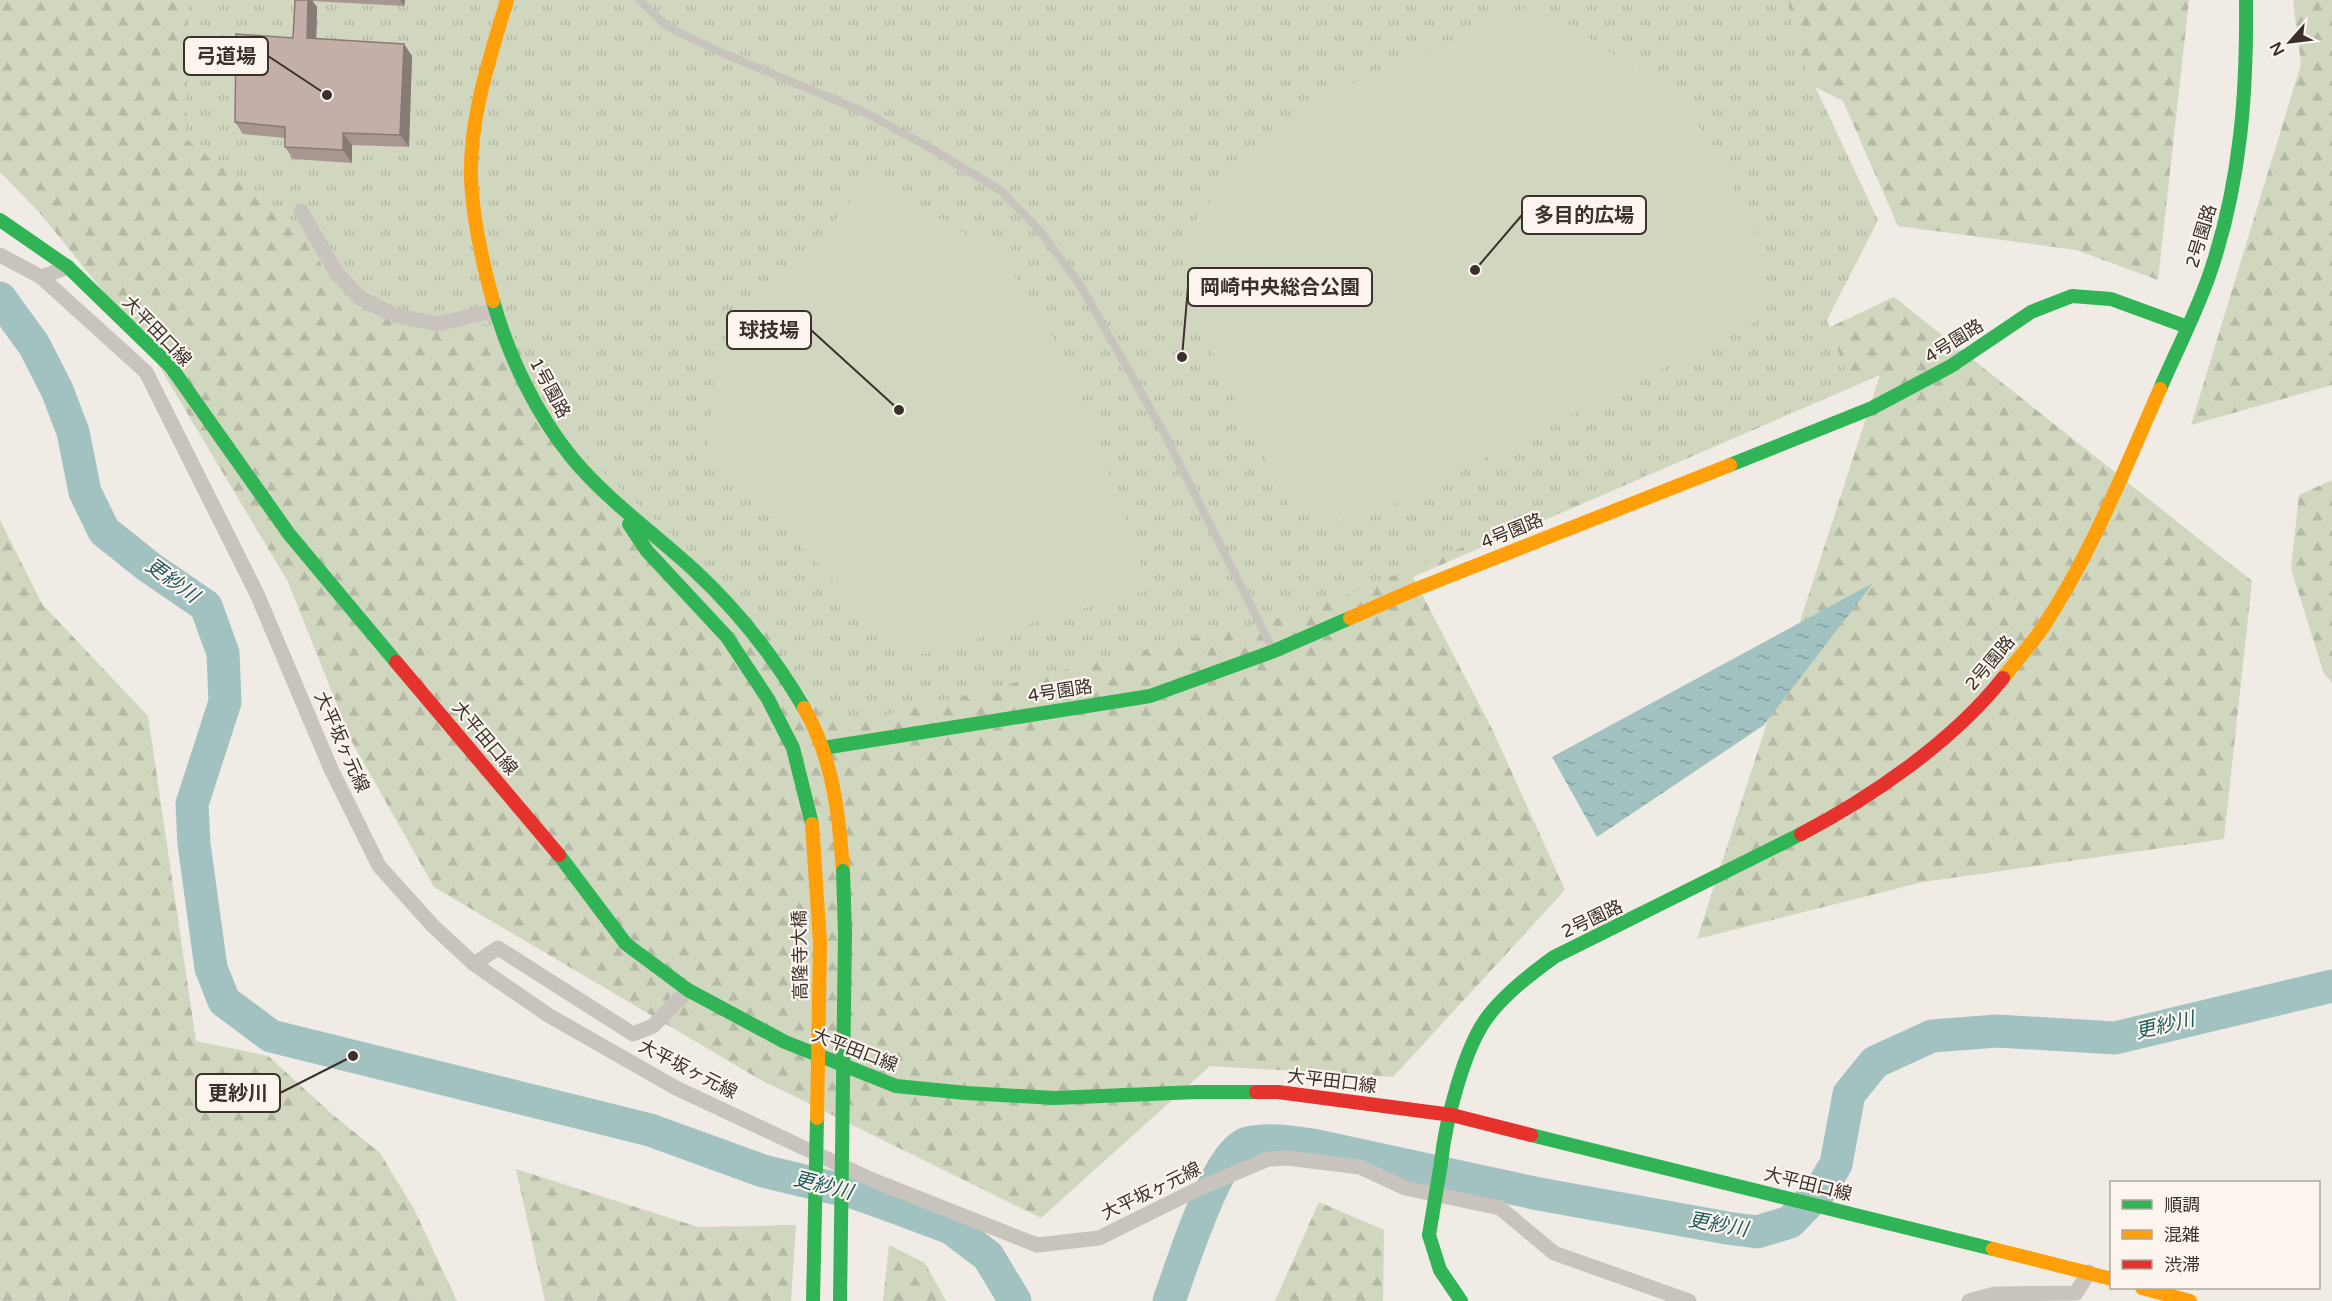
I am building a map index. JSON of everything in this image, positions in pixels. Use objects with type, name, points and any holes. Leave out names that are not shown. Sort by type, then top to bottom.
[{"type":"street","name":"1号園路","points":[[507,0],[483,78],[472,144],[473,217],[484,269],[515,361],[541,415],[572,458],[608,494],[711,585],[769,655],[802,705],[823,748],[839,814],[843,871],[840,1301]]},
{"type":"street","name":"2号園路","points":[[1461,1301],[1450,1289],[1434,1262],[1429,1235],[1443,1144],[1460,1080],[1473,1043],[1488,1017],[1523,980],[1554,957],[1828,820],[1885,784],[1938,743],[1995,688],[2042,628],[2073,577],[2138,439],[2212,268],[2230,203],[2241,138],[2247,69],[2246,0]]},
{"type":"street","points":[[301,212],[336,272],[360,298],[394,315],[438,324],[496,310]]},
{"type":"street","name":"大平田口線","points":[[0,220],[68,267],[171,367],[289,534],[556,852],[626,944],[688,990],[784,1042],[896,1086],[1055,1098],[1197,1092],[1278,1092],[1452,1115],[2110,1278]]},
{"type":"street","name":"大平坂ヶ元線","points":[[0,255],[41,277],[146,372],[257,594],[331,769],[379,866],[433,926],[474,964],[549,1015],[676,1089],[870,1179],[1037,1245],[1099,1238],[1200,1188],[1268,1159],[1287,1158],[1360,1167],[1406,1188],[1500,1208],[1554,1252],[1689,1301]]},
{"type":"street","points":[[41,277],[68,267]]},
{"type":"street","name":"4号園路","points":[[823,748],[1150,696],[1274,651],[1414,590],[1872,408],[1951,366],[2031,312],[2072,296],[2111,299],[2185,326]]},
{"type":"street","name":"高隆寺大橋","points":[[608,494],[647,550],[727,637],[768,699],[794,748],[812,824],[820,943],[813,1301]]},
{"type":"street","points":[[474,964],[498,948],[633,1034],[653,1026],[688,990]]},
{"type":"street","points":[[1969,1301],[1995,1294],[2076,1293],[2088,1272]]},
{"type":"street","points":[[2149,1289],[2190,1301]]},
{"type":"lane","points":[[639,0],[668,27],[720,52],[864,112],[932,149],[1000,190],[1040,231],[1079,283],[1164,433],[1274,651]]},
{"type":"green space","points":[[0,0],[379,0],[1681,397],[1894,297],[2252,581],[2224,839],[1923,882],[1697,939],[1880,375],[1413,577],[1493,731],[1565,890],[1393,1077],[1210,1066],[1041,1218],[759,1079],[434,887],[352,742],[288,582],[146,344],[39,212],[0,172]]},
{"type":"green space","points":[[188,0],[1788,0],[1795,44],[1878,220],[1827,320],[1851,387],[1304,612],[886,715],[826,722],[761,625],[689,550],[584,455],[542,404],[510,327],[356,314],[294,225],[186,139]]},
{"type":"green space","points":[[1641,0],[2189,0],[2158,280],[2076,250],[1898,226],[1843,101]]},
{"type":"green space","points":[[2293,0],[2332,0],[2332,385],[2191,425],[2301,64]]},
{"type":"green space","points":[[1537,3],[1686,103],[1767,251],[1757,321],[1355,524],[1290,508],[1181,289],[1197,217],[1250,159],[1353,83]]},
{"type":"green space","points":[[872,178],[1004,257],[1073,372],[1150,590],[907,658],[707,447],[716,354]]},
{"type":"green space","points":[[2332,480],[2332,682],[2324,674],[2291,569],[2299,495]]},
{"type":"green space","points":[[0,520],[42,604],[148,716],[196,1041],[268,1056],[333,1115],[380,1153],[414,1209],[457,1301],[0,1301]]},
{"type":"green space","points":[[516,1169],[698,1227],[796,1225],[791,1301],[545,1301]]},
{"type":"green space","points":[[1319,1202],[1384,1230],[1383,1301],[1275,1301]]},
{"type":"green space","points":[[889,1245],[925,1263],[946,1301],[883,1301]]},
{"type":"water","points":[[1873,583],[1764,725],[1597,837],[1552,757]]},
{"type":"building","points":[[295,0],[308,0],[307,38],[404,44],[400,135],[343,133],[343,150],[285,147],[285,127],[235,122],[236,34],[293,38]]},
{"type":"waterway","name":"更紗川","points":[[0,298],[34,345],[57,390],[73,432],[85,492],[104,531],[149,567],[206,606],[223,653],[225,702],[192,804],[194,844],[211,968],[224,1001],[271,1036],[650,1130],[763,1171],[855,1193],[951,1228],[988,1256],[1015,1301]]},
{"type":"waterway","name":"更紗川","points":[[1169,1301],[1212,1189],[1236,1151],[1248,1143],[1272,1141],[1312,1145],[1539,1194],[1757,1232],[1790,1222],[1820,1191],[1836,1164],[1849,1094],[1875,1062],[1932,1036],[1997,1031],[2115,1038],[2332,986]]},
{"type":"traffic: fast","points":[[2160,389],[2207,282],[2230,201],[2243,101],[2246,0]]},
{"type":"traffic: fast","points":[[0,220],[68,267],[171,367],[289,534],[396,662]]},
{"type":"traffic: fast","points":[[1730,465],[1872,408],[1951,366],[2031,312],[2072,296],[2111,299],[2185,326]]},
{"type":"traffic: fast","points":[[493,301],[507,343],[525,384],[560,442],[601,489],[694,570],[725,601],[768,653],[804,708]]},
{"type":"traffic: fast","points":[[629,524],[647,551],[727,637],[768,699],[793,748],[812,824]]},
{"type":"traffic: fast","points":[[823,748],[1150,696],[1274,651],[1350,618]]},
{"type":"traffic: fast","points":[[1441,1163],[1451,1107],[1464,1065],[1480,1029],[1489,1015],[1511,991],[1554,957],[1801,834]]},
{"type":"traffic: fast","points":[[559,855],[626,944],[688,990],[785,1042],[896,1086],[1055,1098],[1256,1092]]},
{"type":"traffic: fast","points":[[840,1301],[845,933],[843,871]]},
{"type":"traffic: fast","points":[[813,1301],[817,1118]]},
{"type":"traffic: fast","points":[[1531,1135],[1993,1249]]},
{"type":"traffic: fast","points":[[1429,1235],[1441,1163]]},
{"type":"traffic: fast","points":[[1429,1235],[1440,1270],[1461,1301]]},
{"type":"traffic: slow","points":[[493,301],[476,226],[471,157],[482,88],[507,0]]},
{"type":"traffic: slow","points":[[2003,678],[2043,627],[2077,570],[2160,389]]},
{"type":"traffic: slow","points":[[1350,618],[1414,590],[1730,465]]},
{"type":"traffic: slow","points":[[804,708],[822,747],[833,787],[843,871]]},
{"type":"traffic: slow","points":[[812,824],[820,943],[817,1118]]},
{"type":"traffic: slow","points":[[1993,1249],[2110,1278]]},
{"type":"traffic: slow","points":[[2146,1289],[2190,1301]]},
{"type":"traffic: jam","points":[[396,662],[559,855]]},
{"type":"traffic: jam","points":[[1801,834],[1855,803],[1910,766],[1960,724],[2003,678]]},
{"type":"traffic: jam","points":[[1256,1092],[1278,1092],[1452,1115],[1531,1135]]},
{"type":"place","name":"弓道場","points":[[327,95]]},
{"type":"place","name":"多目的広場","points":[[1475,270]]},
{"type":"place","name":"岡崎中央総合公園","points":[[1182,357]]},
{"type":"place","name":"球技場","points":[[899,410]]},
{"type":"place","name":"更紗川","points":[[353,1056]]}]
